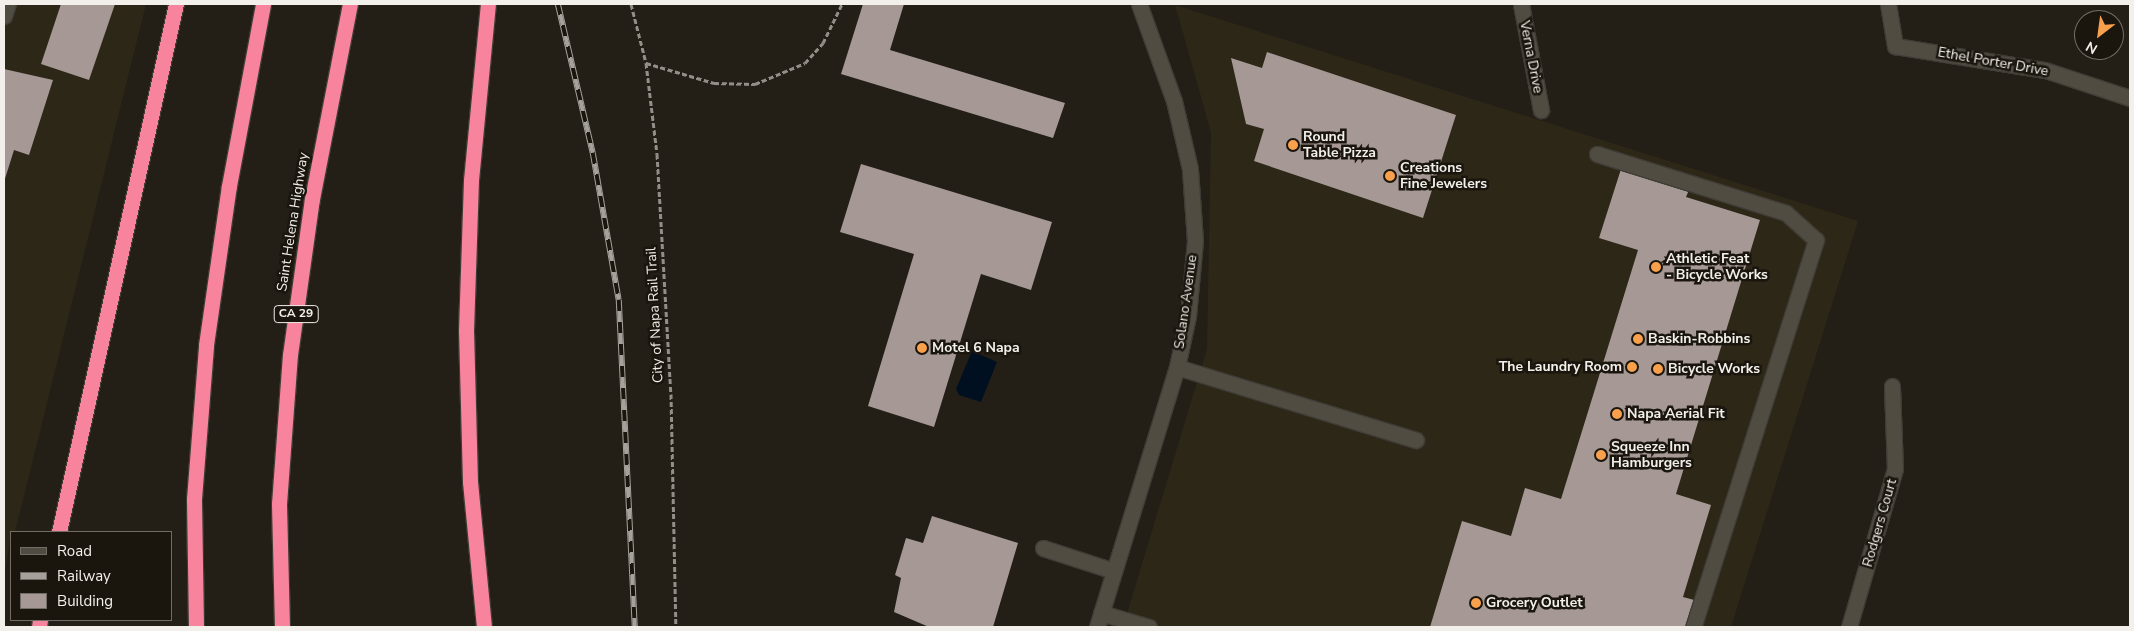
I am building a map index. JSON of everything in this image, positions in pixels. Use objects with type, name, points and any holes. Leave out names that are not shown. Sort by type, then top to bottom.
[{"type":"highway","points":[[59,531],[176,4]]},
{"type":"highway","points":[[196,627],[194,499],[206,345],[228,186],[263,4]]},
{"type":"highway","name":"Saint Helena Highway","points":[[282,627],[278,504],[290,355],[312,199],[350,4]]},
{"type":"highway","points":[[484,627],[470,482],[466,331],[471,180],[488,4]]},
{"type":"street","points":[[4,16],[8,4]]},
{"type":"street","name":"Solano Avenue","points":[[1099,620],[1177,367],[1188,316],[1194,241],[1190,169],[1174,101],[1139,4]]},
{"type":"street","name":"Verna Drive","points":[[1521,4],[1541,110]]},
{"type":"street","name":"Ethel Porter Drive","points":[[1888,4],[1895,46],[2045,70],[2130,98]]},
{"type":"street","points":[[1597,154],[1786,213],[1816,240],[1694,627]]},
{"type":"street","points":[[1177,367],[1416,440]]},
{"type":"street","name":"Rodgers Court","points":[[1849,627],[1895,469],[1892,386]]},
{"type":"street","points":[[1043,548],[1114,570]]},
{"type":"street","points":[[1099,620],[1148,627]]},
{"type":"path","name":"City of Napa Rail Trail","points":[[631,4],[646,63],[657,154],[671,394],[676,627]]},
{"type":"path","points":[[646,63],[714,83],[755,84],[805,62],[823,42],[842,4]]},
{"type":"shaded area","points":[[4,4],[146,4],[15,531],[10,531],[4,579]]},
{"type":"shaded area","points":[[1175,5],[1858,221],[1731,627],[1123,627],[1207,349],[1211,132]]},
{"type":"water","points":[[972,351],[997,362],[981,402],[959,395],[956,389]]},
{"type":"building","points":[[61,4],[115,4],[89,80],[41,64]]},
{"type":"building","points":[[863,4],[904,4],[890,50],[1065,103],[1053,138],[841,74]]},
{"type":"building","points":[[1267,52],[1456,115],[1423,218],[1254,161],[1264,129],[1246,124],[1231,58],[1262,68]]},
{"type":"building","points":[[4,69],[53,80],[29,155],[14,150],[4,182]]},
{"type":"building","name":"Motel 6 Napa","points":[[861,164],[1052,222],[1031,290],[981,274],[934,427],[868,406],[914,254],[840,232]]},
{"type":"building","name":"Bicycle Works","points":[[1621,169],[1689,190],[1686,197],[1760,220],[1676,494],[1711,505],[1683,597],[1698,601],[1690,627],[1430,627],[1462,521],[1511,536],[1525,488],[1561,499],[1638,250],[1599,238]]},
{"type":"building","points":[[932,516],[1018,543],[993,627],[929,627],[894,612],[901,578],[895,575],[906,538],[923,543]]},
{"type":"railway","points":[[558,4],[593,153],[619,300],[635,627]]},
{"type":"place","name":"Round Table Pizza","points":[[1293,145]]},
{"type":"place","name":"Creations Fine Jewelers","points":[[1390,176]]},
{"type":"place","name":"Athletic Feat - Bicycle Works","points":[[1656,267]]},
{"type":"place","name":"Baskin-Robbins","points":[[1638,339]]},
{"type":"place","name":"Motel 6 Napa","points":[[922,348]]},
{"type":"place","name":"The Laundry Room","points":[[1632,367]]},
{"type":"place","name":"Bicycle Works","points":[[1658,369]]},
{"type":"place","name":"Napa Aerial Fit","points":[[1617,414]]},
{"type":"place","name":"Squeeze Inn Hamburgers","points":[[1601,455]]},
{"type":"place","name":"Grocery Outlet","points":[[1476,603]]}]
